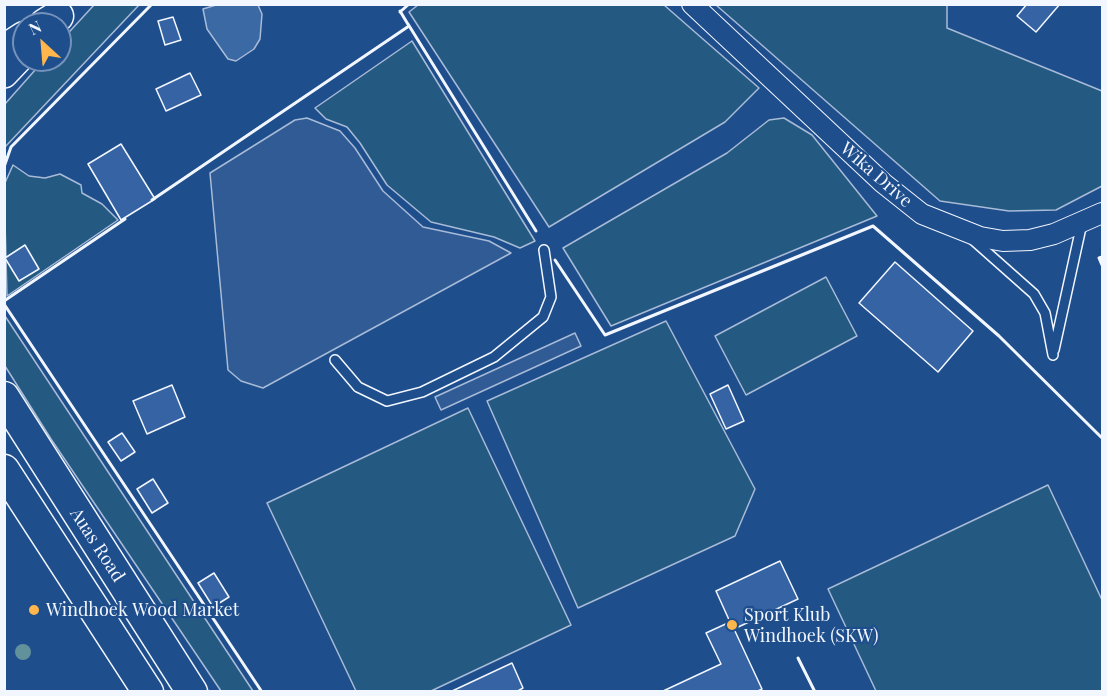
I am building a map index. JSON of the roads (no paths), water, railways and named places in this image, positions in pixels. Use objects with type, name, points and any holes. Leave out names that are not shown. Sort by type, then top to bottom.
[{"type":"main road","name":"Auas Road","points":[[4,397],[192,692]]},
{"type":"main road","name":"Auas Road","points":[[4,470],[148,692]]},
{"type":"street","name":"Wika Drive","points":[[692,4],[883,183],[922,214],[980,237],[1003,241],[1030,240],[1082,223],[1102,213]]},
{"type":"lane","points":[[960,229],[1034,294],[1045,313],[1053,355],[1082,223]]},
{"type":"lane","points":[[335,360],[358,387],[387,402],[422,392],[494,357],[543,317],[552,297],[544,250]]},
{"type":"place","name":"Windhoek Wood Market","points":[[34,610]]},
{"type":"place","name":"Sport Klub Windhoek (SKW)","points":[[732,625]]}]
